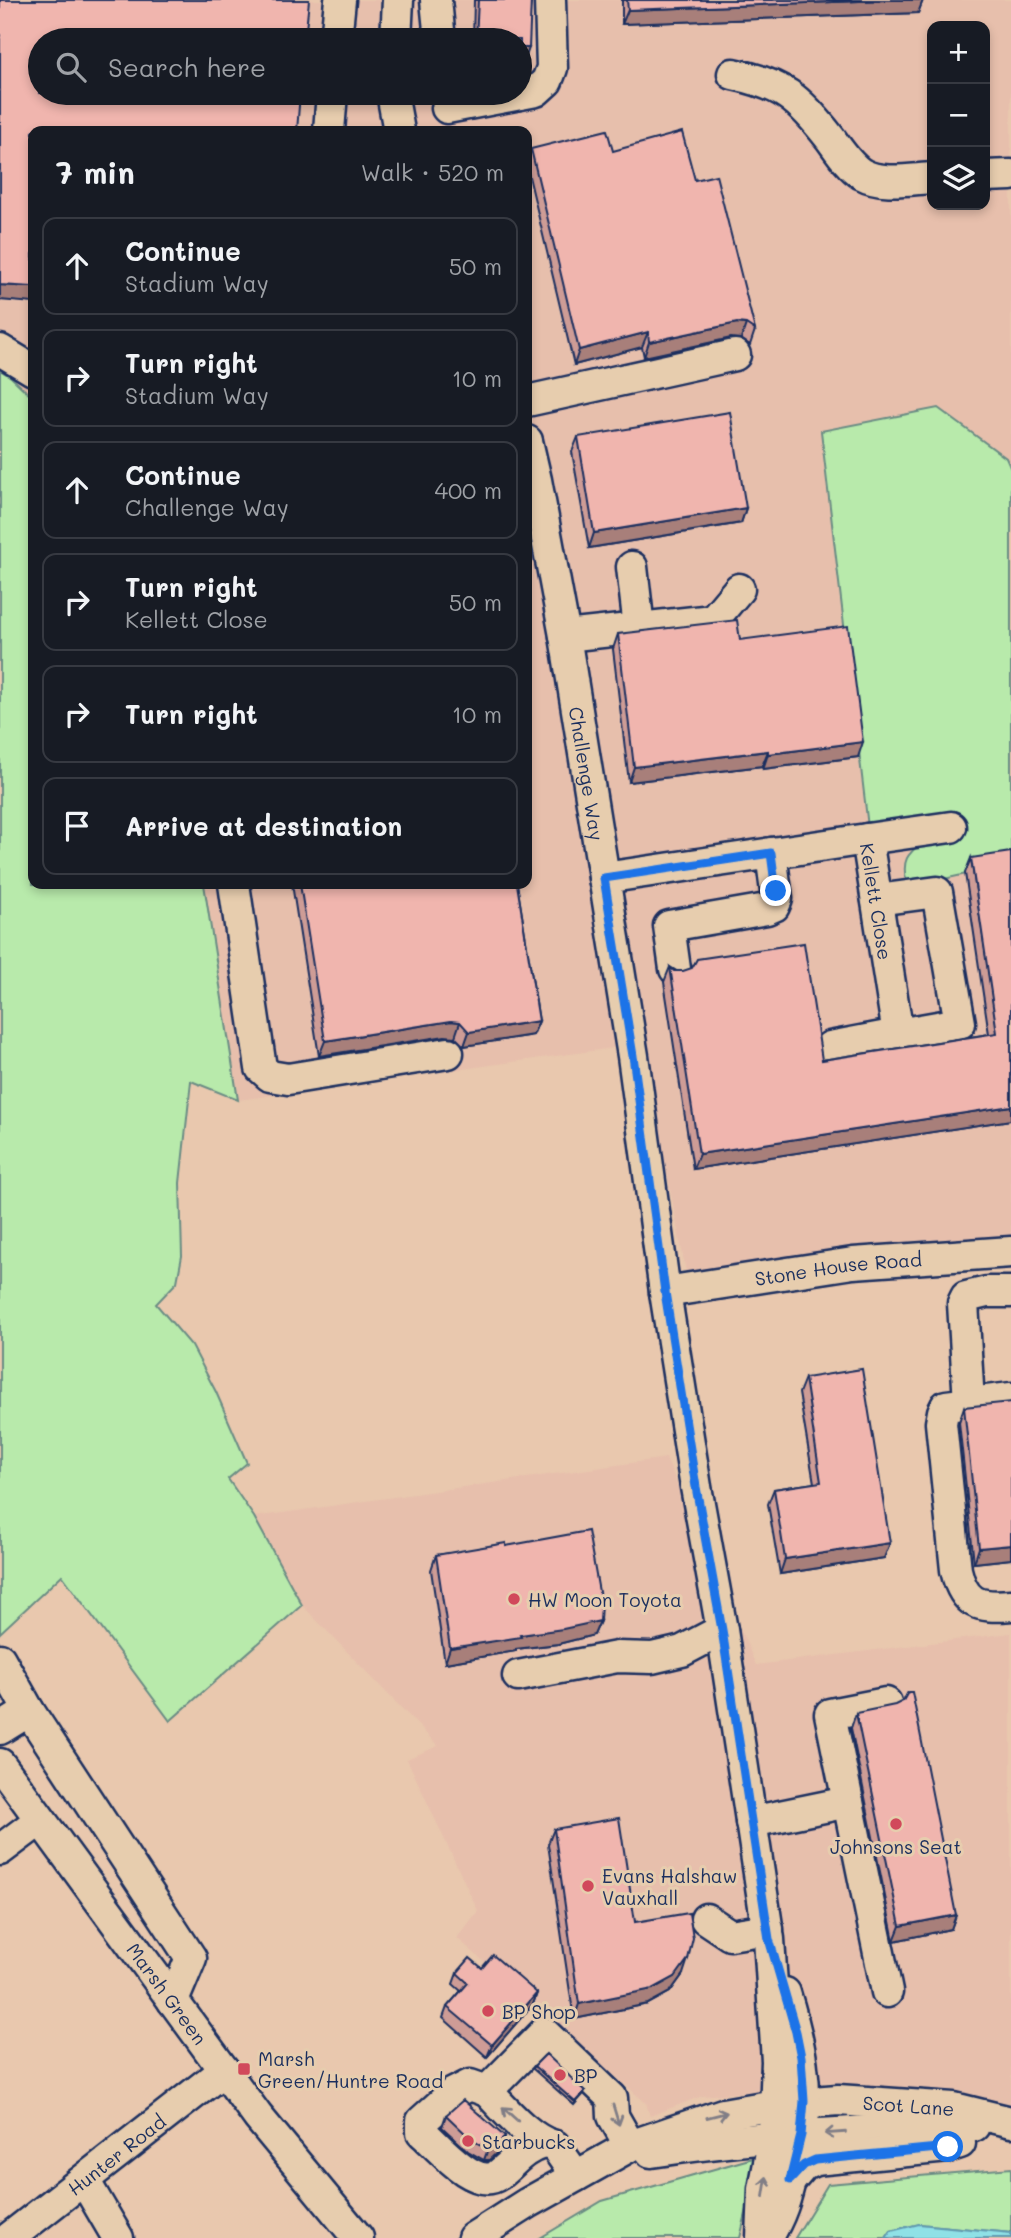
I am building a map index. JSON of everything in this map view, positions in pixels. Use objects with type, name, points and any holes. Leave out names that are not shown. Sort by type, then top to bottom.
[{"type":"street","points":[[338,28],[340,0]]},
{"type":"street","points":[[397,28],[398,0]]},
{"type":"street","points":[[436,0],[439,28]]},
{"type":"street","points":[[532,92],[547,82],[552,68],[550,0]]},
{"type":"street","points":[[733,74],[761,80],[796,98],[849,162],[863,174],[880,180],[927,178]]},
{"type":"street","points":[[329,126],[331,105]]},
{"type":"street","points":[[395,105],[398,126]]},
{"type":"street","points":[[448,111],[474,105]]},
{"type":"street","points":[[990,176],[1011,175]]},
{"type":"street","points":[[0,350],[28,367]]},
{"type":"street","points":[[532,400],[735,355]]},
{"type":"street","name":"Challenge Way","points":[[532,485],[565,636],[633,1056],[665,1292],[722,1630],[768,1934],[801,2057],[789,2103]]},
{"type":"street","points":[[632,567],[639,628]]},
{"type":"street","points":[[565,636],[713,620],[739,589]]},
{"type":"street","points":[[867,839],[951,827]]},
{"type":"street","name":"Kellett Close","points":[[604,878],[867,839],[898,1034]]},
{"type":"street","points":[[675,969],[669,926],[774,906],[777,899],[771,853]]},
{"type":"street","points":[[235,889],[261,1068],[270,1076],[288,1079],[448,1053]]},
{"type":"street","points":[[830,1047],[960,1023],[937,892],[877,900]]},
{"type":"street","name":"Stone House Road","points":[[665,1292],[853,1263],[1011,1252]]},
{"type":"street","points":[[969,1403],[963,1303],[966,1297],[988,1292],[1011,1292]]},
{"type":"street","points":[[1011,1398],[946,1406],[941,1423],[960,1587],[972,1601],[992,1606],[1011,1605]]},
{"type":"street","points":[[518,1676],[617,1657],[652,1658],[681,1651],[722,1630]]},
{"type":"street","points":[[0,1659],[29,1711],[191,1958],[173,2001]]},
{"type":"street","points":[[886,1703],[830,1714],[887,1992]]},
{"type":"street","points":[[0,1729],[29,1711]]},
{"type":"street","name":"Marsh Green","points":[[0,1763],[258,2117],[350,2228],[372,2238]]},
{"type":"street","points":[[751,1822],[848,1802]]},
{"type":"street","points":[[0,1850],[40,1820]]},
{"type":"street","points":[[706,1919],[730,1934],[768,1934]]},
{"type":"street","points":[[486,2091],[544,2033],[612,2098],[620,2152]]},
{"type":"street","name":"Hunter Road","points":[[9,2238],[224,2070]]},
{"type":"street","points":[[543,2143],[529,2147],[497,2176],[477,2178],[464,2170],[422,2132],[422,2121],[452,2094],[470,2085],[486,2091],[543,2143],[555,2146],[576,2176]]},
{"type":"street","name":"Scot Lane","points":[[474,2238],[527,2203],[620,2152],[710,2116],[789,2103],[838,2100],[954,2108],[1011,2125]]},
{"type":"street","points":[[764,2238],[779,2220],[790,2180],[789,2103]]},
{"type":"street","points":[[790,2180],[804,2165],[815,2160],[948,2147],[1011,2125]]},
{"type":"street","name":"Scot Lane","points":[[620,2152],[788,2136],[1011,2125]]},
{"type":"street","points":[[764,2238],[764,2189],[788,2136]]},
{"type":"street","points":[[84,2180],[118,2238]]},
{"type":"shaded area","points":[[0,0],[1011,0],[1011,1241],[687,1277],[642,1044],[238,1100],[205,889],[532,889],[532,126],[28,126],[28,393],[0,370]]},
{"type":"shaded area","points":[[666,1458],[756,1665],[1011,1633],[1011,2105],[829,2082],[702,2096],[650,2116],[646,2103],[457,1938],[478,1911],[407,1759],[438,1746],[302,1605],[254,1517]]},
{"type":"green space","points":[[0,370],[28,393],[28,889],[205,889],[238,1100],[191,1081],[180,1183],[182,1256],[177,1282],[156,1304],[192,1346],[216,1392],[247,1463],[228,1479],[254,1517],[302,1605],[170,1721],[62,1575],[0,1633]]},
{"type":"green space","points":[[938,408],[1006,458],[1011,469],[1011,864],[922,884],[906,880],[905,863],[909,854],[922,842],[868,827],[821,431]]},
{"type":"green space","points":[[760,2156],[740,2238],[540,2238],[602,2201]]},
{"type":"green space","points":[[1011,2168],[1011,2233],[920,2224],[891,2231],[886,2238],[795,2238],[828,2184]]},
{"type":"water","points":[[919,2224],[1011,2233],[1011,2238],[886,2238],[891,2231]]},
{"type":"building","points":[[0,0],[309,0],[306,28],[28,28],[28,105],[299,105],[297,126],[28,126],[28,287],[0,285]]},
{"type":"building","points":[[478,0],[531,0],[530,28],[477,28]]},
{"type":"building","points":[[627,0],[886,0],[628,10]]},
{"type":"building","points":[[607,130],[613,151],[682,132],[695,180],[716,175],[755,330],[746,324],[737,323],[649,342],[648,332],[579,350],[532,149]]},
{"type":"building","points":[[730,412],[746,508],[594,533],[578,437]]},
{"type":"building","points":[[737,620],[740,640],[848,626],[863,742],[634,767],[618,634]]},
{"type":"building","points":[[1011,852],[1011,1106],[699,1154],[670,967],[674,971],[683,971],[692,968],[697,959],[804,943],[822,1060],[997,1033],[971,858]]},
{"type":"building","points":[[301,889],[518,889],[539,1021],[469,1032],[460,1022],[451,1021],[325,1041]]},
{"type":"building","points":[[862,1369],[890,1543],[785,1559],[774,1489],[821,1482],[805,1378]]},
{"type":"building","points":[[1011,1402],[1011,1545],[979,1548],[964,1407]]},
{"type":"building","name":"HW Moon Toyota","points":[[588,1531],[601,1603],[600,1621],[450,1648],[436,1555]]},
{"type":"building","name":"Johnsons Seat","points":[[908,1692],[912,1692],[956,1915],[900,1926],[856,1713],[895,1705],[903,1701]]},
{"type":"building","name":"Evans Halshaw Vauxhall","points":[[619,1818],[635,1922],[689,1913],[693,1938],[688,1959],[675,1977],[653,1989],[579,2004],[554,1829]]},
{"type":"building","name":"BP Shop","points":[[493,1955],[537,1993],[492,2045],[447,2007],[468,1983],[457,1973],[470,1958],[482,1968]]},
{"type":"building","points":[[546,2054],[585,2091],[575,2102],[534,2066]]},
{"type":"building","points":[[463,2100],[505,2137],[493,2148],[488,2149],[472,2140],[446,2115]]},
{"type":"place","name":"HW Moon Toyota","points":[[514,1599]]},
{"type":"place","name":"Johnsons Seat","points":[[896,1824]]},
{"type":"place","name":"Evans Halshaw Vauxhall","points":[[588,1886]]},
{"type":"place","name":"BP Shop","points":[[488,2011]]},
{"type":"place","name":"Marsh Green/Huntre Road","points":[[244,2069]]},
{"type":"place","name":"BP","points":[[560,2075]]},
{"type":"place","name":"Starbucks","points":[[468,2141]]},
{"type":"route","points":[[776,891],[771,853],[604,878],[633,1056],[665,1292],[722,1630],[769,1939],[801,2057],[804,2101],[801,2135],[790,2180],[804,2165],[815,2160],[948,2147]]}]
